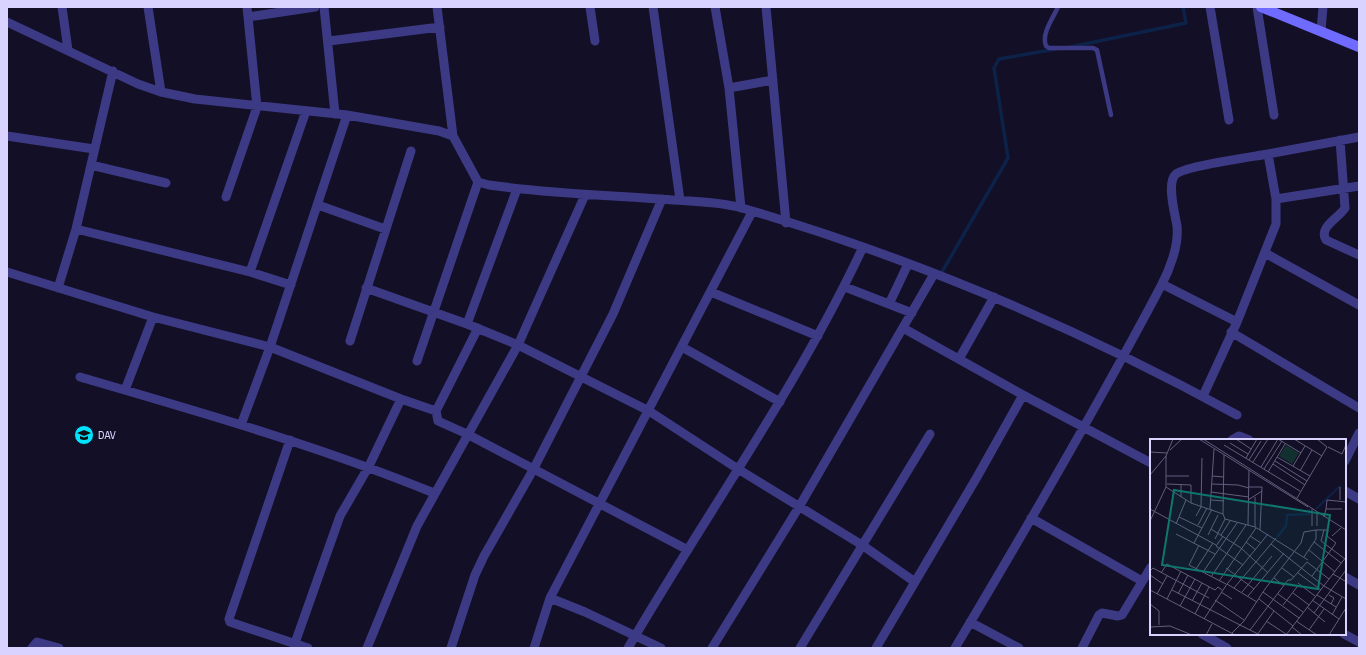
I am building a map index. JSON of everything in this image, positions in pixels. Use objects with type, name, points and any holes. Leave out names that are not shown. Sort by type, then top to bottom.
[{"type":"street","points":[[62,7],[68,50]]},
{"type":"street","points":[[148,7],[161,92]]},
{"type":"street","points":[[226,197],[257,107],[247,7]]},
{"type":"street","points":[[248,17],[315,7]]},
{"type":"street","points":[[324,7],[329,41],[335,114]]},
{"type":"street","points":[[417,362],[478,182],[454,136],[437,7]]},
{"type":"street","points":[[590,7],[594,41]]},
{"type":"street","points":[[653,7],[680,200]]},
{"type":"street","points":[[714,7],[729,88],[741,208]]},
{"type":"street","points":[[766,7],[786,223]]},
{"type":"street","points":[[1210,7],[1229,120]]},
{"type":"street","points":[[1257,7],[1274,114]]},
{"type":"street","points":[[1262,7],[1359,47]]},
{"type":"street","points":[[1321,31],[1323,7]]},
{"type":"street","points":[[7,22],[138,84],[161,92],[194,99],[257,107],[347,115],[439,131],[454,136]]},
{"type":"street","points":[[329,41],[440,27]]},
{"type":"street","points":[[58,288],[76,229],[113,71]]},
{"type":"street","points":[[729,88],[773,80]]},
{"type":"street","points":[[250,272],[306,111]]},
{"type":"street","points":[[240,425],[270,347],[347,115]]},
{"type":"street","points":[[7,136],[94,149]]},
{"type":"street","points":[[955,648],[1084,427],[1162,284],[1176,245],[1178,235],[1171,190],[1172,180],[1176,174],[1228,160],[1359,137]]},
{"type":"street","points":[[1340,140],[1345,208],[1339,216],[1326,227],[1324,236],[1326,240],[1359,255]]},
{"type":"street","points":[[350,341],[411,151]]},
{"type":"street","points":[[1203,396],[1237,322],[1276,224],[1276,199],[1268,154]]},
{"type":"street","points":[[91,165],[166,183]]},
{"type":"street","points":[[478,182],[517,189],[585,195],[680,200],[741,208],[863,247],[994,297],[1122,355],[1237,415]]},
{"type":"street","points":[[1276,199],[1359,186]]},
{"type":"street","points":[[467,324],[517,189]]},
{"type":"street","points":[[367,648],[406,550],[434,493],[518,345],[585,195]]},
{"type":"street","points":[[450,648],[478,569],[533,470],[613,314],[662,199]]},
{"type":"street","points":[[318,205],[386,229]]},
{"type":"street","points":[[534,648],[550,598],[752,212]]},
{"type":"street","points":[[76,229],[250,272],[291,285]]},
{"type":"street","points":[[628,648],[780,402],[845,287],[863,247]]},
{"type":"street","points":[[1265,253],[1359,305]]},
{"type":"street","points":[[889,304],[908,264]]},
{"type":"street","points":[[7,272],[153,317],[270,347],[401,399],[436,411]]},
{"type":"street","points":[[712,648],[799,507],[934,274]]},
{"type":"street","points":[[1162,284],[1237,322]]},
{"type":"street","points":[[845,287],[912,313]]},
{"type":"street","points":[[366,288],[478,328],[518,345],[649,411],[738,470],[862,545],[915,582]]},
{"type":"street","points":[[711,292],[818,336]]},
{"type":"street","points":[[959,359],[994,297]]},
{"type":"street","points":[[125,390],[153,317]]},
{"type":"street","points":[[478,328],[436,411],[438,421],[467,434],[533,470],[688,550]]},
{"type":"street","points":[[903,328],[1023,395],[1150,462]]},
{"type":"street","points":[[1232,332],[1359,408]]},
{"type":"street","points":[[682,347],[780,402]]},
{"type":"street","points":[[80,378],[125,390],[290,440],[369,466],[434,493]]},
{"type":"street","points":[[876,648],[978,476],[1023,395]]},
{"type":"street","points":[[295,644],[333,534],[348,502],[369,466],[401,399]]},
{"type":"street","points":[[1346,460],[1359,433]]},
{"type":"street","points":[[800,648],[930,434]]},
{"type":"street","points":[[1234,439],[1239,436],[1246,439]]},
{"type":"street","points":[[290,440],[229,619],[230,622],[308,648]]},
{"type":"street","points":[[1346,492],[1359,499]]},
{"type":"street","points":[[1031,518],[1142,581]]},
{"type":"street","points":[[1082,648],[1099,615],[1102,613],[1118,616],[1122,615],[1150,569]]},
{"type":"street","points":[[1346,578],[1359,585]]},
{"type":"street","points":[[550,598],[662,648]]},
{"type":"street","points":[[970,622],[1020,648]]},
{"type":"street","points":[[1204,635],[1227,648]]},
{"type":"street","points":[[1346,635],[1359,642]]},
{"type":"street","points":[[32,648],[37,642],[59,648]]},
{"type":"lane","points":[[1058,7],[1044,42],[1049,48],[1093,48],[1097,50],[1100,56],[1111,115]]},
{"type":"waterway","points":[[1070,47],[1186,23],[1183,7]]},
{"type":"waterway","points":[[942,272],[1008,158],[994,68],[999,59],[1056,49]]},
{"type":"place","name":"DAV","points":[[84,435]]}]
